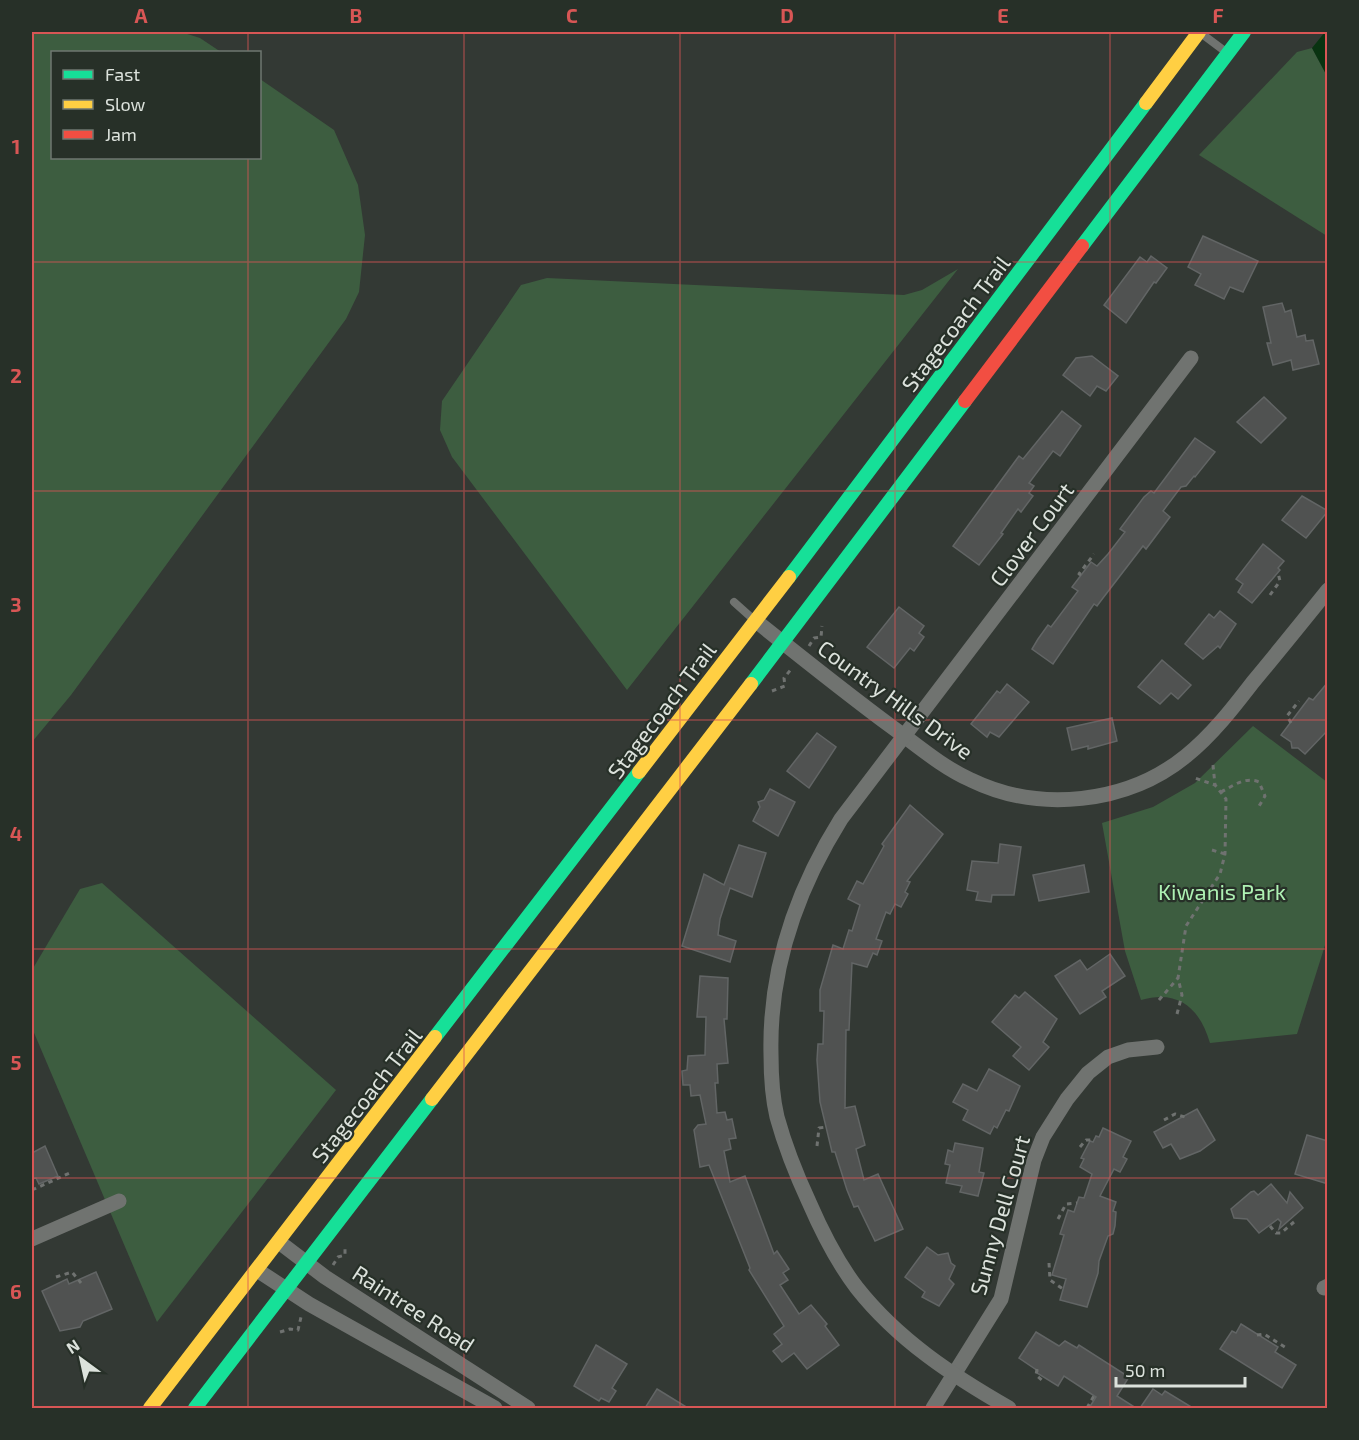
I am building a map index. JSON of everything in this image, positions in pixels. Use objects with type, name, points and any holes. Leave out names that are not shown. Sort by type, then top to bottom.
[{"type":"main road","name":"Stagecoach Trail","points":[[150,1408],[756,621],[1199,32]]},
{"type":"main road","points":[[195,1408],[783,642],[1244,32]]},
{"type":"street","name":"Clover Court","points":[[1009,1408],[953,1376],[901,1334],[864,1296],[826,1241],[798,1178],[777,1116],[772,1084],[771,1039],[775,980],[786,935],[800,893],[841,819],[1191,358]]},
{"type":"street","name":"Country Hills Drive","points":[[756,621],[905,736],[957,773],[1009,794],[1031,798],[1071,799],[1109,794],[1130,788],[1163,772],[1204,741],[1328,590]]},
{"type":"street","name":"Sunny Dell Court","points":[[933,1408],[1001,1299],[1027,1187],[1043,1137],[1067,1099],[1089,1073],[1108,1057],[1128,1050],[1157,1047]]},
{"type":"street","points":[[32,1239],[119,1201]]},
{"type":"street","name":"Raintree Road","points":[[279,1242],[307,1263],[528,1408]]},
{"type":"street","name":"Raintree Road","points":[[257,1270],[285,1291],[495,1408]]},
{"type":"lane","points":[[1199,32],[1227,53]]},
{"type":"lane","points":[[734,602],[756,621]]},
{"type":"path","points":[[1081,575],[1079,574],[1094,554]]},
{"type":"path","points":[[1270,595],[1280,581],[1278,573]]},
{"type":"path","points":[[814,638],[821,637],[821,632]]},
{"type":"path","points":[[782,686],[785,686],[784,678]]},
{"type":"path","points":[[1291,723],[1287,716],[1299,701]]},
{"type":"path","points":[[1177,1014],[1182,995],[1178,978],[1186,926],[1220,874],[1225,854],[1226,799],[1215,784],[1213,765]]},
{"type":"path","points":[[1195,778],[1215,784]]},
{"type":"path","points":[[1221,792],[1248,780],[1259,782],[1265,796],[1258,808]]},
{"type":"path","points":[[1212,850],[1225,854]]},
{"type":"path","points":[[1159,1000],[1178,978]]},
{"type":"path","points":[[1164,1120],[1175,1114],[1185,1117]]},
{"type":"path","points":[[817,1146],[819,1128],[826,1127]]},
{"type":"path","points":[[1080,1147],[1086,1140],[1094,1140]]},
{"type":"path","points":[[32,1190],[72,1172]]},
{"type":"path","points":[[1058,1219],[1066,1204],[1077,1203]]},
{"type":"path","points":[[1270,1226],[1276,1233],[1281,1233],[1294,1222]]},
{"type":"path","points":[[338,1257],[345,1255],[345,1250]]},
{"type":"path","points":[[1049,1263],[1050,1280],[1063,1289]]},
{"type":"path","points":[[56,1277],[72,1272],[81,1283]]},
{"type":"path","points":[[294,1329],[298,1330],[299,1320]]},
{"type":"path","points":[[1257,1335],[1264,1334],[1288,1349]]},
{"type":"path","points":[[1038,1370],[1036,1376],[1044,1382]]},
{"type":"path","points":[[1087,1408],[1095,1394]]},
{"type":"green space","points":[[32,32],[181,32],[200,38],[220,51],[51,51],[51,159],[261,159],[261,80],[334,130],[358,185],[365,235],[359,292],[346,319],[71,695],[32,742]]},
{"type":"green space","points":[[1312,48],[1327,76],[1327,236],[1199,155],[1297,52]]},
{"type":"green space","points":[[958,269],[627,690],[452,457],[440,430],[442,401],[521,285],[547,278],[904,295],[922,290]]},
{"type":"green space","name":"Kiwanis Park","points":[[1253,726],[1327,782],[1327,939],[1297,1034],[1210,1043],[1200,1020],[1186,1005],[1166,997],[1141,1000],[1125,951],[1102,823],[1153,807],[1195,783]]},
{"type":"green space","points":[[102,883],[336,1090],[157,1322],[32,1028],[32,970],[80,889]]},
{"type":"shaded area","points":[[1327,32],[1327,76],[1312,48]]},
{"type":"building","points":[[1203,236],[1258,261],[1243,292],[1230,287],[1224,299],[1195,285],[1201,274],[1188,267]]},
{"type":"building","points":[[1151,256],[1167,268],[1156,283],[1154,282],[1126,323],[1104,305],[1140,257],[1147,262]]},
{"type":"building","points":[[1282,303],[1285,312],[1291,310],[1297,337],[1305,335],[1306,341],[1313,340],[1319,364],[1293,370],[1291,360],[1273,365],[1267,343],[1271,343],[1263,307]]},
{"type":"building","points":[[1092,356],[1118,376],[1106,391],[1097,386],[1090,396],[1063,375],[1076,358]]},
{"type":"building","points":[[1264,397],[1286,418],[1261,443],[1237,422]]},
{"type":"building","points":[[1062,411],[1081,426],[1060,456],[1053,451],[1029,483],[1034,486],[1029,493],[1033,496],[1021,512],[1018,509],[1001,533],[1003,534],[979,565],[953,546],[1019,456],[1023,459]]},
{"type":"building","points":[[1195,438],[1215,452],[1195,477],[1186,486],[1181,487],[1163,511],[1170,517],[1146,549],[1143,546],[1097,606],[1094,604],[1053,664],[1032,649],[1038,639],[1048,625],[1051,627],[1078,591],[1072,587],[1091,562],[1097,566],[1108,554],[1125,532],[1120,529],[1144,497],[1151,491],[1154,493]]},
{"type":"building","points":[[1302,496],[1328,511],[1306,538],[1282,520]]},
{"type":"building","points":[[1263,544],[1284,561],[1278,568],[1280,570],[1252,603],[1238,592],[1243,584],[1236,579]]},
{"type":"building","points":[[899,607],[924,626],[919,633],[924,637],[914,651],[910,648],[894,668],[867,647]]},
{"type":"building","points":[[1220,611],[1236,624],[1220,648],[1218,646],[1203,659],[1185,644],[1209,614],[1214,618]]},
{"type":"building","points":[[1162,660],[1191,685],[1178,699],[1171,693],[1160,704],[1138,687]]},
{"type":"building","points":[[1328,682],[1328,730],[1305,754],[1298,748],[1292,748],[1291,742],[1281,735],[1309,698],[1313,700]]},
{"type":"building","points":[[1007,684],[1029,702],[999,737],[990,732],[987,737],[971,724],[997,691],[1000,693]]},
{"type":"building","points":[[1112,718],[1117,741],[1088,749],[1088,746],[1072,750],[1067,728]]},
{"type":"building","points":[[817,733],[836,747],[809,788],[787,771]]},
{"type":"building","points":[[770,789],[795,802],[778,836],[753,821],[760,807],[758,802],[764,800]]},
{"type":"building","points":[[910,805],[943,834],[907,881],[910,882],[905,892],[908,894],[901,907],[895,904],[890,914],[886,912],[876,939],[882,941],[877,955],[873,953],[867,967],[852,963],[849,1030],[846,1030],[845,1108],[855,1106],[865,1145],[856,1149],[864,1180],[878,1174],[903,1229],[875,1241],[858,1206],[854,1207],[847,1190],[835,1152],[832,1152],[820,1102],[817,1060],[818,1044],[823,1044],[824,1011],[820,1011],[820,990],[833,945],[843,949],[849,930],[852,931],[860,905],[848,899],[857,881],[863,884],[884,846],[882,844]]},
{"type":"building","points":[[1000,844],[1021,847],[1014,895],[992,895],[991,902],[976,900],[978,892],[967,890],[972,861],[998,863]]},
{"type":"building","points":[[739,845],[766,853],[752,897],[730,888],[720,919],[718,935],[736,941],[730,962],[682,946],[704,874],[724,885]]},
{"type":"building","points":[[1084,865],[1089,892],[1039,901],[1033,875]]},
{"type":"building","points":[[1110,954],[1125,976],[1102,991],[1106,997],[1080,1014],[1055,976],[1080,960],[1087,970]]},
{"type":"building","points":[[700,976],[728,978],[727,1019],[724,1019],[728,1063],[717,1064],[718,1083],[715,1083],[717,1113],[725,1112],[727,1120],[732,1119],[736,1138],[729,1139],[731,1149],[724,1151],[730,1182],[745,1176],[774,1254],[777,1251],[789,1269],[783,1273],[788,1280],[780,1285],[799,1314],[811,1305],[827,1324],[825,1326],[839,1345],[807,1369],[794,1353],[782,1362],[773,1351],[782,1344],[774,1334],[784,1326],[749,1270],[709,1165],[700,1167],[694,1130],[698,1125],[706,1124],[700,1095],[691,1096],[690,1085],[683,1085],[682,1071],[687,1070],[688,1056],[705,1055],[706,1017],[697,1017]]},
{"type":"building","points":[[1025,992],[1057,1019],[1043,1042],[1049,1047],[1029,1070],[1013,1056],[1021,1047],[992,1022],[1015,995],[1019,998]]},
{"type":"building","points":[[989,1069],[1020,1086],[1009,1111],[1006,1110],[997,1128],[994,1126],[990,1134],[963,1120],[968,1110],[953,1102],[963,1084],[977,1091]]},
{"type":"building","points":[[1197,1109],[1215,1140],[1200,1151],[1180,1159],[1171,1144],[1163,1148],[1154,1132]]},
{"type":"building","points":[[1103,1128],[1131,1141],[1123,1157],[1127,1159],[1120,1172],[1114,1169],[1100,1196],[1116,1202],[1113,1211],[1116,1212],[1115,1226],[1113,1234],[1108,1236],[1099,1261],[1098,1273],[1087,1307],[1060,1300],[1066,1279],[1052,1275],[1064,1235],[1060,1234],[1068,1210],[1074,1212],[1079,1197],[1084,1198],[1092,1174],[1080,1167],[1084,1159],[1081,1158],[1090,1141],[1093,1142],[1096,1136],[1099,1137]]},
{"type":"building","points":[[1307,1135],[1328,1141],[1328,1184],[1295,1174]]},
{"type":"building","points":[[955,1143],[983,1148],[979,1172],[984,1173],[978,1196],[960,1192],[962,1186],[946,1183],[950,1165],[945,1164],[948,1150],[953,1152]]},
{"type":"building","points":[[45,1146],[58,1176],[39,1184],[36,1178],[32,1179],[32,1153]]},
{"type":"building","points":[[1271,1184],[1287,1203],[1290,1192],[1303,1208],[1279,1229],[1281,1222],[1278,1219],[1259,1233],[1247,1219],[1234,1218],[1231,1209],[1251,1192],[1254,1191],[1258,1195]]},
{"type":"building","points":[[927,1247],[938,1255],[948,1253],[951,1263],[955,1266],[949,1279],[954,1284],[939,1306],[922,1297],[925,1292],[905,1277]]},
{"type":"building","points":[[96,1272],[112,1309],[83,1321],[80,1327],[60,1331],[42,1291],[67,1279],[69,1284]]},
{"type":"building","points":[[1241,1324],[1278,1347],[1275,1352],[1296,1365],[1282,1388],[1220,1349],[1232,1331],[1236,1333]]},
{"type":"building","points":[[1036,1332],[1059,1346],[1065,1341],[1077,1348],[1079,1345],[1129,1377],[1117,1396],[1136,1408],[1089,1408],[1096,1397],[1064,1376],[1058,1386],[1037,1373],[1038,1371],[1019,1358]]},
{"type":"building","points":[[596,1345],[627,1364],[612,1388],[616,1391],[609,1402],[601,1398],[599,1401],[574,1386]]},
{"type":"building","points":[[657,1389],[688,1408],[645,1408]]},
{"type":"building","points":[[1153,1389],[1162,1395],[1165,1391],[1193,1408],[1140,1408]]},
{"type":"traffic: fast","points":[[1082,246],[1244,32]]},
{"type":"traffic: fast","points":[[789,577],[1146,103]]},
{"type":"traffic: fast","points":[[751,684],[965,401]]},
{"type":"traffic: fast","points":[[435,1037],[639,772]]},
{"type":"traffic: fast","points":[[195,1408],[432,1099]]},
{"type":"traffic: slow","points":[[1146,103],[1199,32]]},
{"type":"traffic: slow","points":[[639,772],[789,577]]},
{"type":"traffic: slow","points":[[432,1099],[751,684]]},
{"type":"traffic: slow","points":[[150,1408],[435,1037]]},
{"type":"traffic: jam","points":[[965,401],[1082,246]]}]
